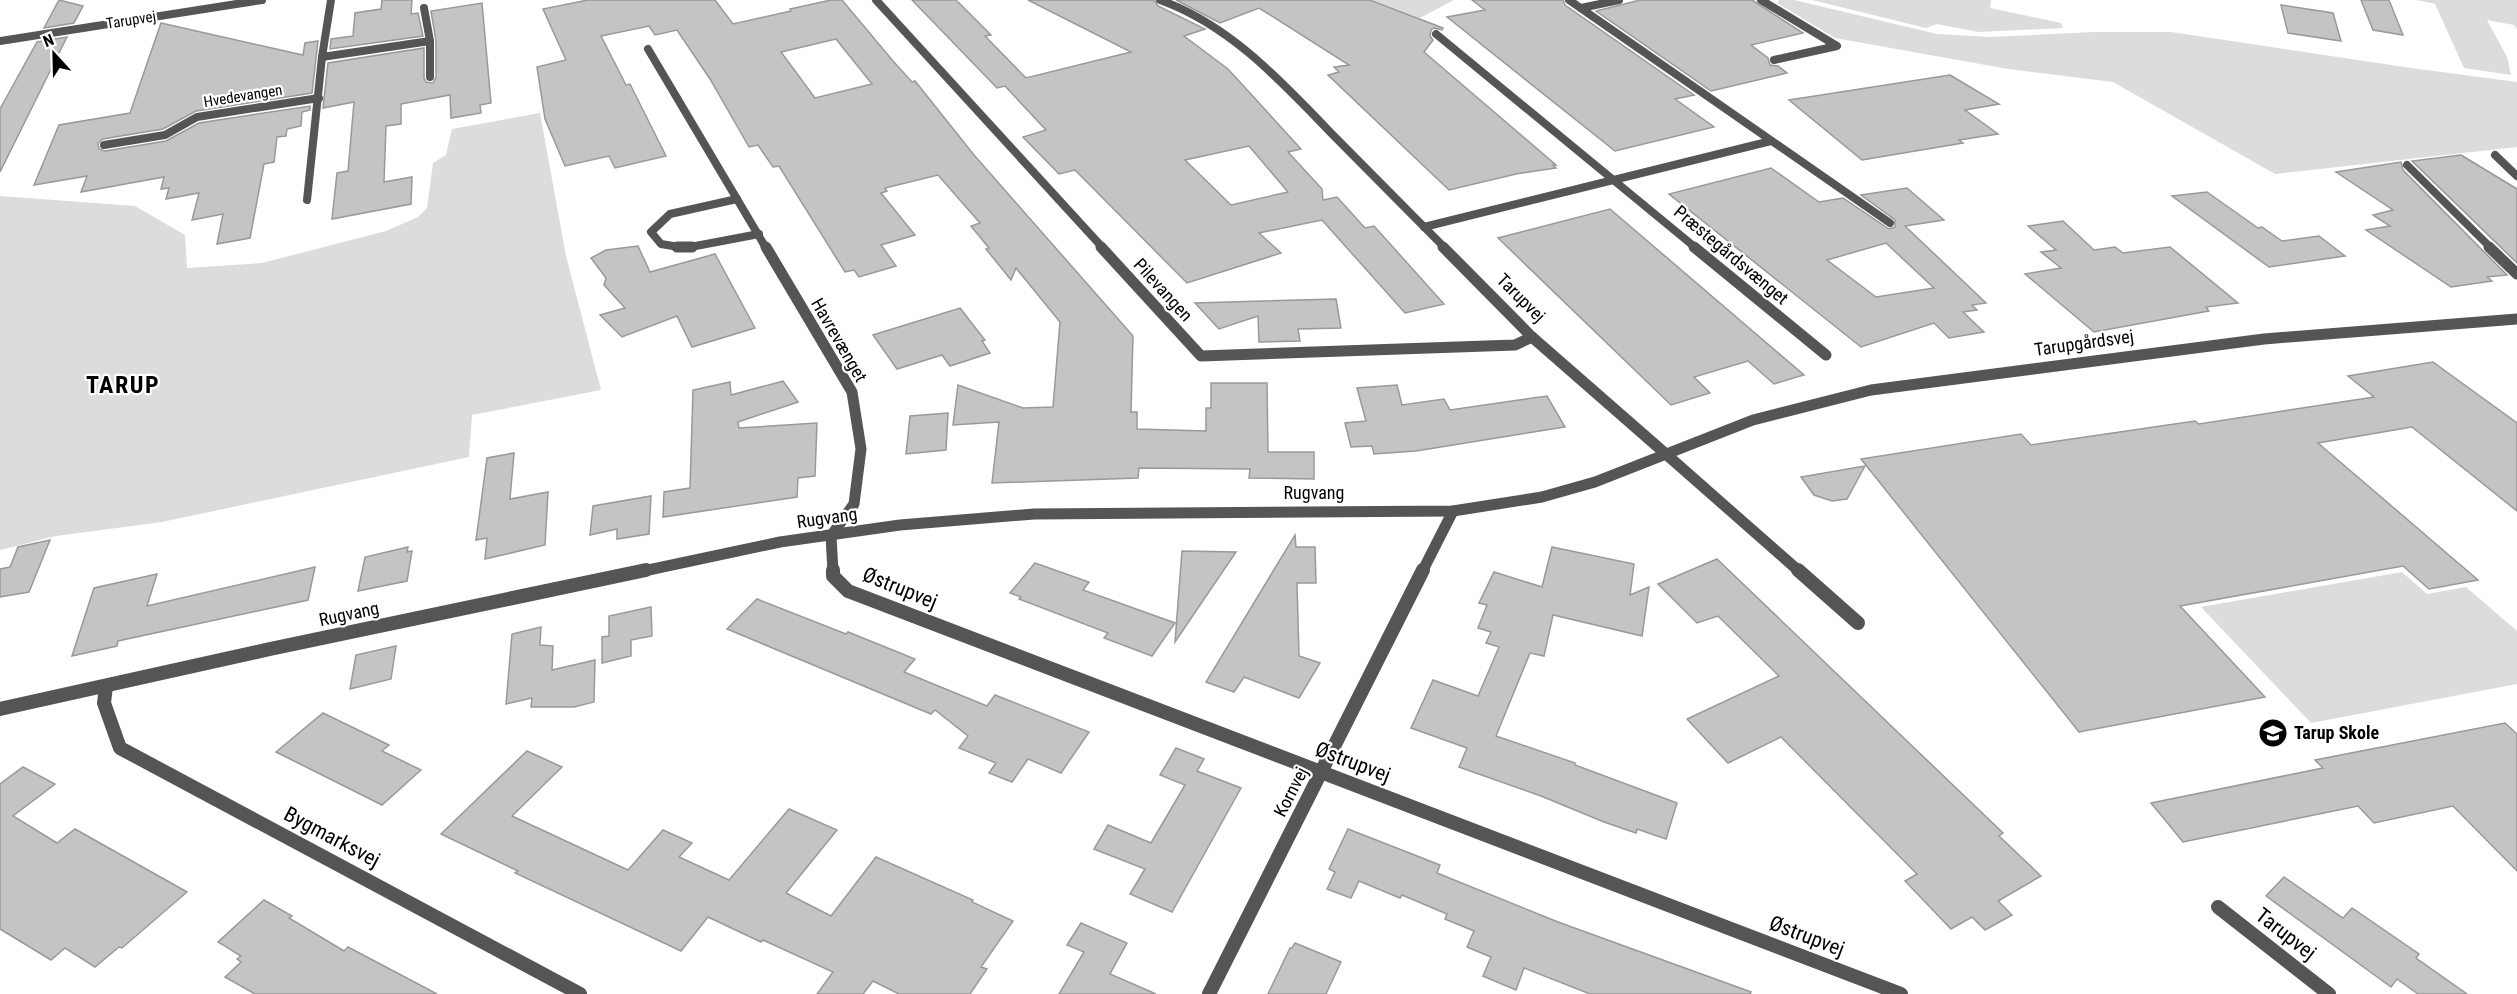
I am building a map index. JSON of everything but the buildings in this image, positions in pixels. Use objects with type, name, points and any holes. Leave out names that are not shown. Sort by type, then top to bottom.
[{"type":"street","name":"Tarupvej","points":[[0,41],[262,0]]},
{"type":"street","points":[[307,200],[322,57],[331,0]]},
{"type":"street","name":"Pilevangen","points":[[876,0],[1201,356],[1515,345],[1532,338]]},
{"type":"street","name":"Tarupvej","points":[[1160,0],[1177,6],[1213,26],[1271,71],[1532,338],[1858,622]]},
{"type":"street","points":[[1569,0],[1890,223]]},
{"type":"street","points":[[1581,8],[1619,0]]},
{"type":"street","points":[[1761,0],[1837,46],[1774,60]]},
{"type":"street","points":[[424,8],[430,41],[430,77]]},
{"type":"street","name":"Præstegårdsvænget","points":[[1436,34],[1826,355]]},
{"type":"street","points":[[322,57],[430,41]]},
{"type":"street","name":"Havrevænget","points":[[648,49],[852,392],[861,449],[854,504],[831,536]]},
{"type":"street","name":"Hvedevangen","points":[[104,145],[165,135],[197,117],[319,98]]},
{"type":"street","points":[[1424,227],[1771,141]]},
{"type":"street","points":[[2494,155],[2517,176]]},
{"type":"street","points":[[2407,165],[2517,274]]},
{"type":"street","points":[[737,199],[670,214],[651,232],[661,244],[686,248],[759,234]]},
{"type":"street","name":"Tarupgårdsvej","points":[[1667,454],[1753,420],[1871,390],[2264,339],[2517,319]]},
{"type":"street","name":"Rugvang","points":[[0,709],[270,649],[780,542],[900,525],[1034,514],[1453,511],[1542,497],[1595,482],[1667,454]]},
{"type":"street","name":"Kornvej","points":[[1209,994],[1453,511]]},
{"type":"street","name":"Østrupvej","points":[[831,536],[833,576],[848,591],[1901,994]]},
{"type":"street","name":"Bygmarksvej","points":[[106,687],[104,703],[120,748],[580,994]]},
{"type":"street","name":"Tarupvej","points":[[2218,907],[2329,994]]},
{"type":"shaded area","points":[[1373,0],[1454,0],[1420,18]]},
{"type":"shaded area","points":[[1779,0],[1794,0],[1937,34],[1990,37],[2094,32],[2171,32],[2517,82],[2517,147],[2275,174],[2113,82],[2008,69],[1835,38],[1777,3]]},
{"type":"shaded area","points":[[1812,0],[1991,0],[1990,8],[2061,23],[2063,28],[1978,32],[1937,24],[1926,28]]},
{"type":"shaded area","points":[[2417,0],[2517,0],[2517,29],[2514,25],[2487,20],[2507,57],[2511,75],[2464,68],[2435,4]]},
{"type":"shaded area","points":[[540,113],[566,256],[601,390],[472,415],[469,457],[162,522],[56,536],[0,550],[0,196],[135,206],[185,235],[187,268],[262,263],[386,231],[418,217],[427,208],[433,163],[446,155],[452,129]]},
{"type":"shaded area","points":[[2402,572],[2427,594],[2466,587],[2517,631],[2517,684],[2311,723],[2201,607]]},
{"type":"place","name":"Tarup Skole","points":[[2273,733]]},
{"type":"district","name":"TARUP","points":[[123,385]]}]
